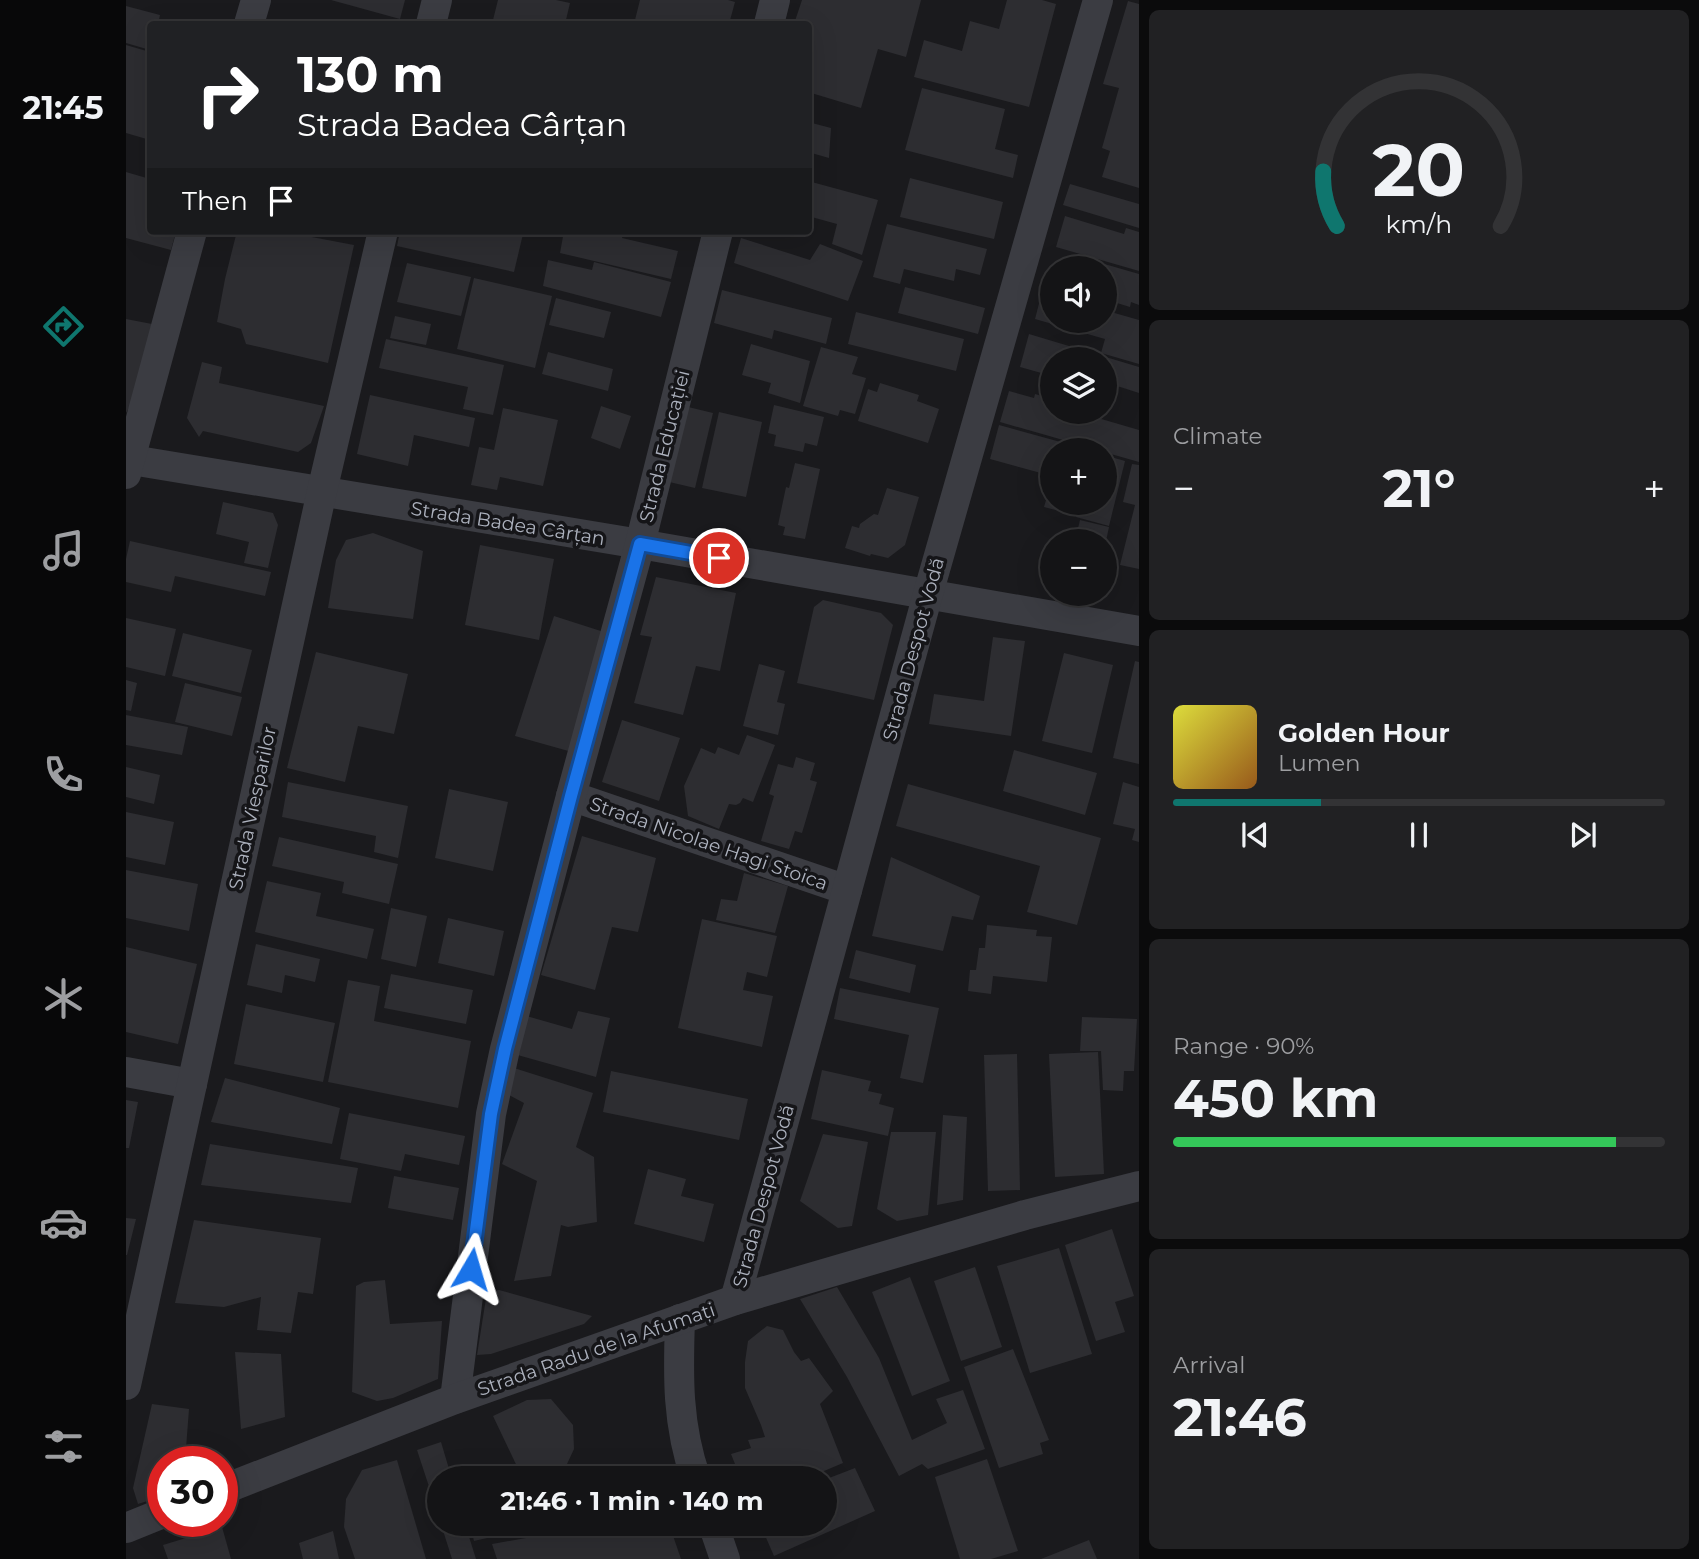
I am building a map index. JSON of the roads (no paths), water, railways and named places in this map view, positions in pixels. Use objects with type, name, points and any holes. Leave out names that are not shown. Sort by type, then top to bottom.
[{"type":"street","points":[[250,21],[256,0]]},
{"type":"street","points":[[432,21],[437,0]]},
{"type":"street","points":[[770,21],[775,0]]},
{"type":"street","name":"Strada Despot Vodă","points":[[735,1300],[928,594],[1098,0]]},
{"type":"street","points":[[127,464],[191,235]]},
{"type":"street","name":"Strada Viesparilor","points":[[126,1385],[322,491],[382,235]]},
{"type":"street","name":"Strada Educației","points":[[455,1399],[491,1114],[505,1049],[640,544],[717,235]]},
{"type":"street","name":"Strada Badea Cârțan","points":[[127,464],[322,491],[1139,631]]},
{"type":"street","name":"Strada Nicolae Hagi Stoica","points":[[571,796],[847,890]]},
{"type":"street","points":[[126,1073],[191,1084]]},
{"type":"street","name":"Strada Radu de la Afumați","points":[[238,1484],[455,1399],[735,1300],[1025,1215],[1139,1186]]},
{"type":"street","points":[[680,1319],[678,1387],[692,1466]]},
{"type":"street","points":[[126,1528],[147,1519]]},
{"type":"street","points":[[717,1536],[725,1559]]}]
